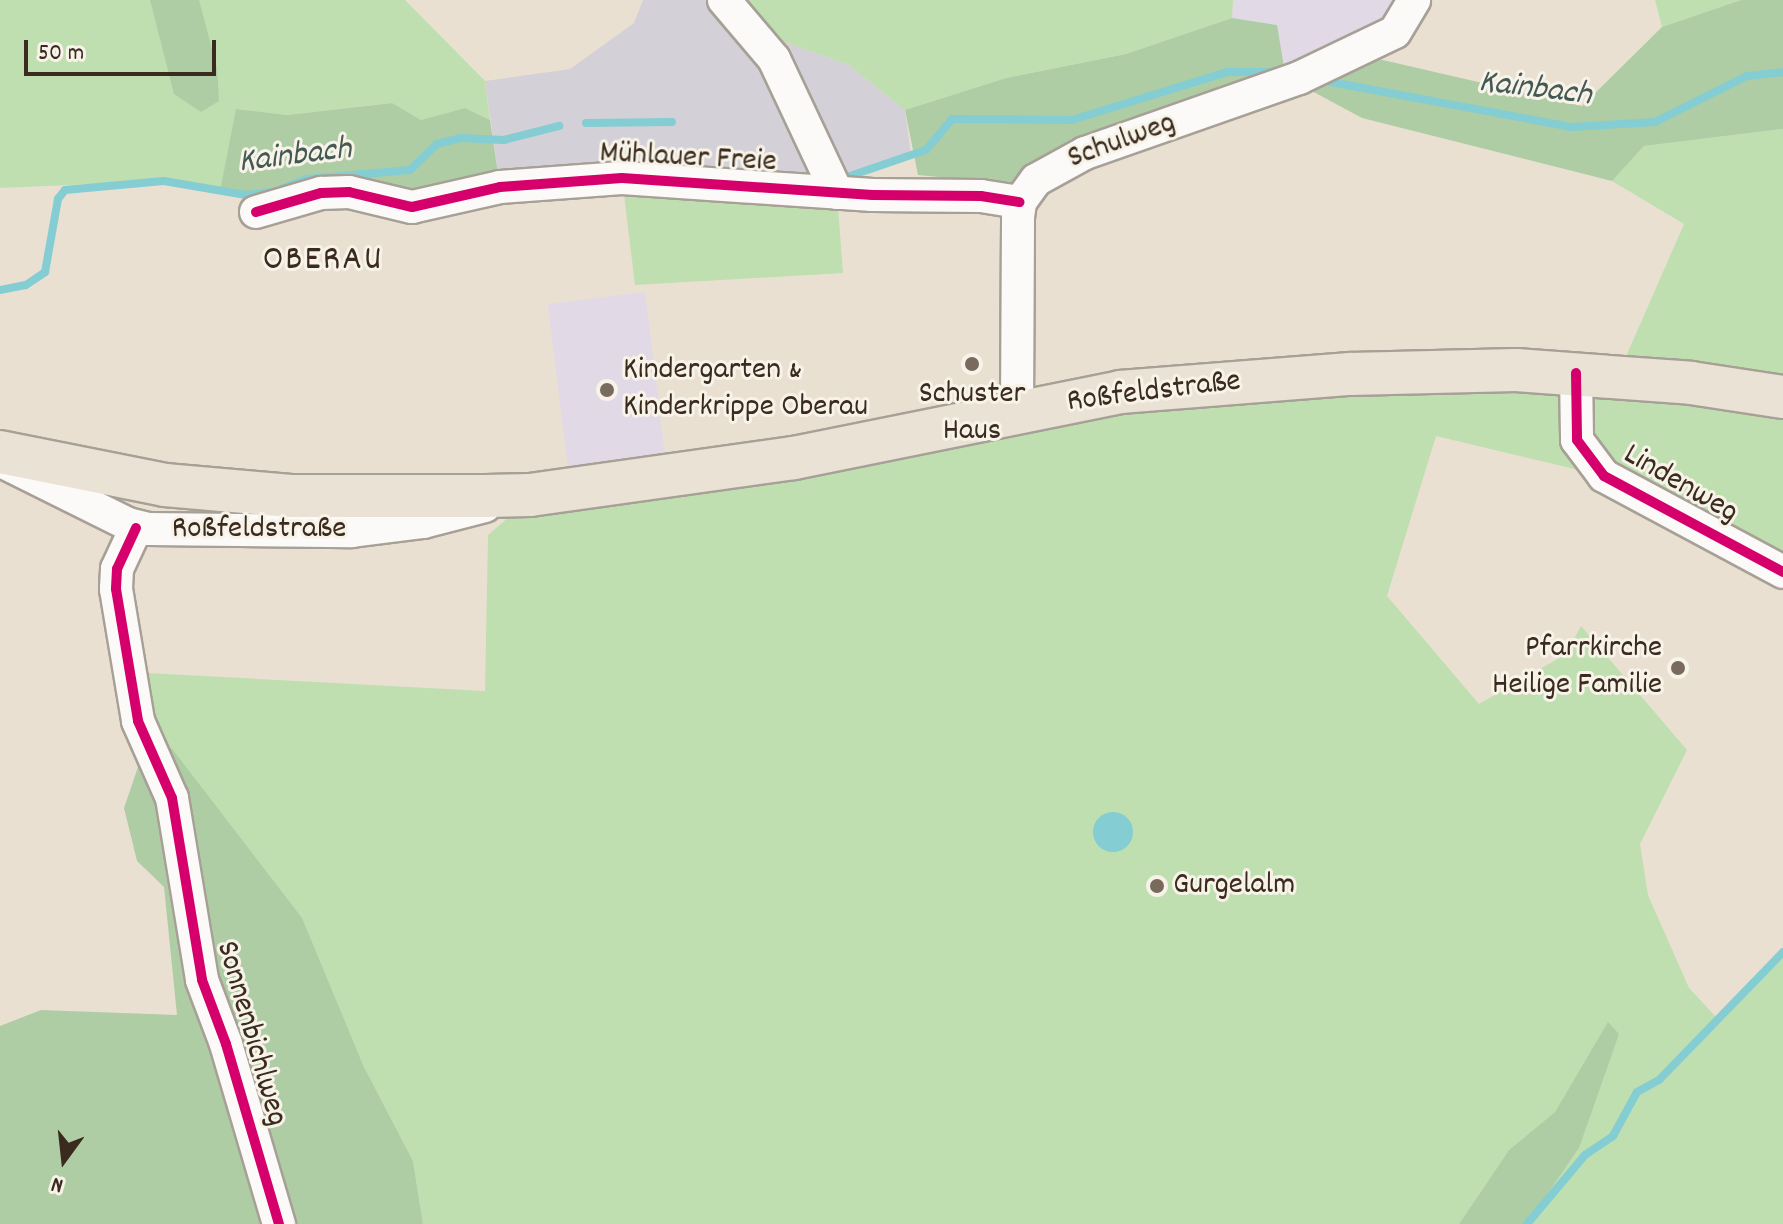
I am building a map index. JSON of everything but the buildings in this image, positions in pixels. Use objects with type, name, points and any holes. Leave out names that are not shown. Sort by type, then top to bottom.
[{"type":"main road","name":"Roßfeldstraße","points":[[0,452],[165,485],[291,496],[530,495],[808,456],[1120,392],[1350,374],[1576,373],[1783,397]]},
{"type":"street","points":[[724,0],[774,59],[837,193]]},
{"type":"street","name":"Schulweg","points":[[1020,202],[1036,180],[1085,153],[1299,78],[1395,32],[1414,0]]},
{"type":"street","name":"Mühlauer Freie","points":[[256,212],[321,193],[349,192],[412,207],[500,187],[622,178],[837,193],[981,196],[1020,202]]},
{"type":"street","points":[[1017,412],[1020,202]]},
{"type":"street","name":"Lindenweg","points":[[1576,373],[1577,440],[1604,476],[1783,572]]},
{"type":"street","name":"Roßfeldstraße","points":[[0,460],[136,528],[269,534],[352,531],[423,522],[530,495]]},
{"type":"street","name":"Sonnenbichlweg","points":[[136,528],[117,569],[116,589],[138,721],[172,798],[202,980],[226,1044],[279,1224]]},
{"type":"shaded area","points":[[643,0],[724,0],[754,31],[849,65],[905,110],[911,155],[850,176],[837,193],[500,187],[485,81],[570,69],[634,23]]},
{"type":"shaded area","points":[[1233,0],[1414,0],[1407,15],[1285,73],[1276,25],[1232,18]]},
{"type":"shaded area","name":"Kindergarten & Kinderkrippe Oberau","points":[[645,292],[668,476],[570,488],[548,304]]},
{"type":"green space","points":[[0,0],[405,0],[485,81],[490,120],[465,108],[421,120],[391,103],[287,115],[237,109],[220,191],[164,181],[0,188]]},
{"type":"green space","points":[[150,0],[199,0],[217,68],[219,101],[201,112],[174,94]]},
{"type":"green space","points":[[724,0],[1233,0],[1232,18],[1126,54],[1006,78],[905,110],[849,65],[754,31]]},
{"type":"green space","points":[[1655,0],[1741,0],[1662,27]]},
{"type":"green space","points":[[1741,0],[1783,0],[1783,129],[1644,146],[1612,181],[1362,118],[1310,90],[1374,58],[1582,106],[1662,27]]},
{"type":"green space","points":[[1232,18],[1277,25],[1285,73],[1083,142],[1011,184],[918,175],[905,110],[1006,78],[1126,54]]},
{"type":"green space","points":[[392,103],[421,120],[465,108],[490,120],[500,187],[434,206],[220,191],[236,109],[287,115]]},
{"type":"green space","points":[[1783,129],[1783,572],[1604,476],[1436,436],[1387,596],[1479,704],[1566,654],[1581,626],[1687,750],[1640,844],[1648,895],[1689,988],[1718,1019],[1783,952],[1783,1224],[1527,1224],[1579,1148],[1608,1023],[1555,1112],[1509,1150],[1459,1224],[423,1224],[413,1161],[363,1065],[138,721],[129,672],[485,691],[488,535],[510,516],[1017,412],[1617,377],[1684,224],[1612,181],[1644,146]]},
{"type":"green space","points":[[622,178],[837,193],[843,273],[635,285]]},
{"type":"green space","points":[[138,721],[173,750],[302,918],[363,1065],[413,1161],[423,1224],[0,1224],[0,1026],[41,1010],[177,1015],[164,887],[137,861],[124,808],[138,767]]},
{"type":"green space","points":[[1608,1022],[1619,1034],[1579,1148],[1527,1224],[1459,1224],[1509,1150],[1555,1112]]},
{"type":"water","points":[[1113,812],[1127,818],[1133,832],[1127,846],[1113,852],[1099,846],[1093,832],[1099,818]]},
{"type":"waterway","name":"Kainbach","points":[[850,176],[926,150],[952,119],[1072,120],[1227,72],[1279,72]]},
{"type":"waterway","name":"Kainbach","points":[[1320,80],[1572,127],[1655,122],[1747,76],[1783,72]]},
{"type":"waterway","name":"Kainbach","points":[[586,123],[672,122]]},
{"type":"waterway","name":"Kainbach","points":[[283,188],[307,179],[410,170],[437,144],[461,138],[504,140],[559,126]]},
{"type":"waterway","name":"Kainbach","points":[[0,290],[26,285],[45,272],[58,199],[65,190],[164,181],[246,195],[271,192]]},
{"type":"waterway","points":[[1527,1224],[1585,1155],[1613,1136],[1637,1092],[1660,1079],[1783,952]]},
{"type":"cycle path","points":[[256,212],[321,193],[349,192],[412,207],[500,187],[622,178],[872,195],[981,196],[1020,202]]},
{"type":"cycle path","points":[[1576,373],[1577,440],[1604,476],[1783,572]]},
{"type":"cycle path","points":[[136,528],[117,569],[116,589],[138,721],[172,798],[202,980],[226,1044],[279,1224]]},
{"type":"place","name":"Schuster Haus","points":[[972,364]]},
{"type":"place","name":"Kindergarten & Kinderkrippe Oberau","points":[[607,390]]},
{"type":"place","name":"Pfarrkirche Heilige Familie","points":[[1678,668]]},
{"type":"place","name":"Gurgelalm","points":[[1157,886]]},
{"type":"district","name":"OBERAU","points":[[323,262]]}]
